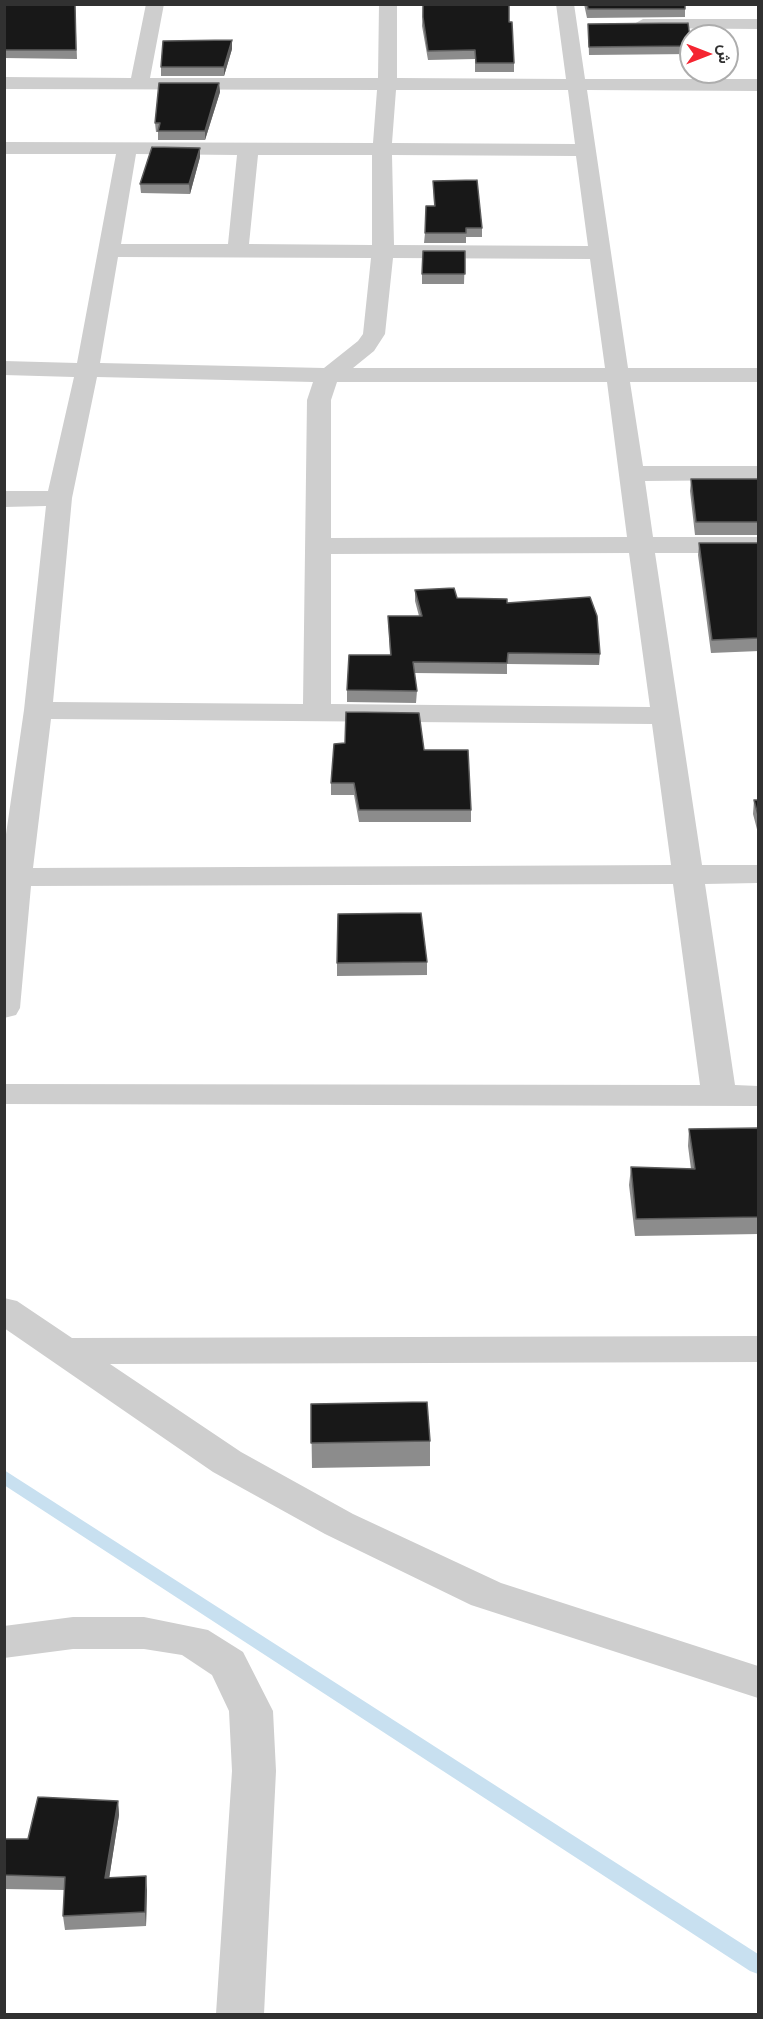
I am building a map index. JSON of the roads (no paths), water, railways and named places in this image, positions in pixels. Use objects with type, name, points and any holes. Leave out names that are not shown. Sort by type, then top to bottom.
[{"type":"street","points":[[139,83],[154,4]]},
{"type":"street","points":[[316,711],[319,400],[322,385],[330,375],[366,346],[374,334],[383,251],[382,150],[387,84],[388,4]]},
{"type":"street","points":[[734,4],[739,24],[759,24]]},
{"type":"street","points":[[575,18],[578,85],[616,377],[719,1096]]},
{"type":"street","points":[[626,24],[679,24]]},
{"type":"street","points":[[4,84],[759,85]]},
{"type":"street","points":[[4,148],[587,150]]},
{"type":"street","points":[[4,1008],[10,877],[39,710],[59,498],[87,370],[127,148]]},
{"type":"street","points":[[238,250],[248,150]]},
{"type":"street","points":[[109,250],[600,253]]},
{"type":"street","points":[[4,368],[330,375],[616,377],[759,375]]},
{"type":"street","points":[[630,474],[759,473]]},
{"type":"street","points":[[4,499],[59,498]]},
{"type":"street","points":[[318,546],[759,545]]},
{"type":"street","points":[[39,710],[665,716]]},
{"type":"street","points":[[10,877],[759,874]]},
{"type":"street","points":[[4,1094],[759,1096]]},
{"type":"street","points":[[4,1310],[227,1462],[339,1524],[476,1589],[759,1682]]},
{"type":"street","points":[[65,1351],[759,1349]]},
{"type":"street","points":[[4,1642],[73,1634],[144,1634],[194,1641],[228,1664],[251,1711],[254,1770],[240,2014]]},
{"type":"waterway","points":[[4,1476],[758,1965]]}]
